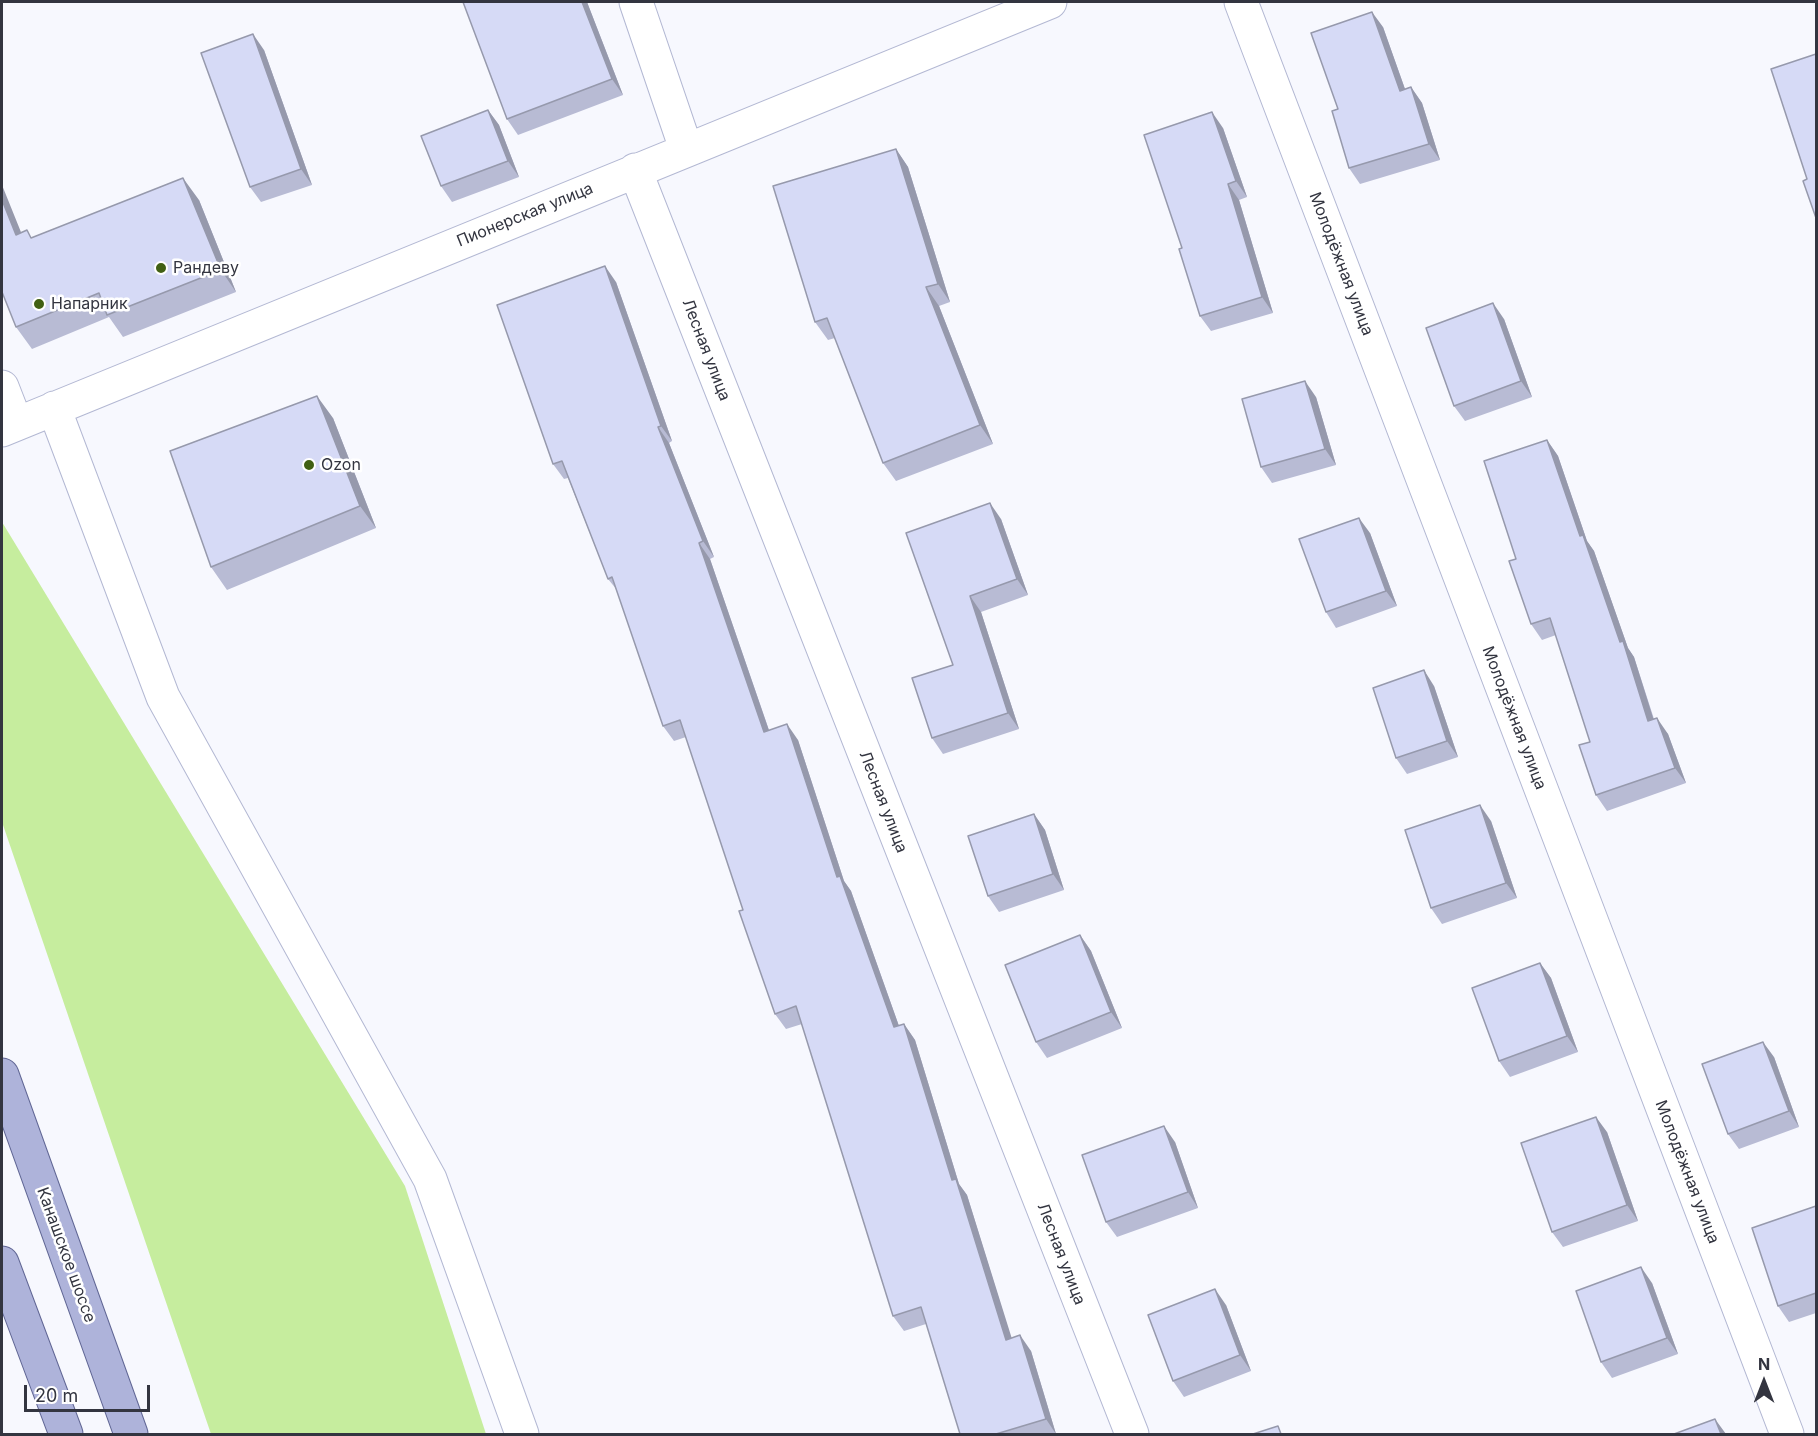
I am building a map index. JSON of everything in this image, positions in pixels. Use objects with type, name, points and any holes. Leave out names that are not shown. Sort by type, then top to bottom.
[{"type":"main road","name":"Канашское шоссе","points":[[2,1075],[131,1434]]},
{"type":"main road","points":[[2,1263],[66,1434]]},
{"type":"street","points":[[636,2],[686,149]]},
{"type":"street","name":"Пионерская улица","points":[[9,426],[1050,2]]},
{"type":"street","name":"Молодёжная улица","points":[[1241,2],[1787,1434]]},
{"type":"street","name":"Лесная улица","points":[[635,170],[1132,1434]]},
{"type":"street","points":[[2,387],[9,426]]},
{"type":"street","points":[[54,408],[163,697],[430,1179],[522,1434]]},
{"type":"green space","points":[[2,522],[405,1186],[486,1434],[211,1434],[2,822]]},
{"type":"building","points":[[463,2],[582,2],[612,79],[507,119]]},
{"type":"building","points":[[1372,12],[1400,91],[1411,87],[1429,144],[1349,168],[1332,111],[1338,109],[1311,33]]},
{"type":"building","points":[[253,34],[301,169],[250,187],[201,53]]},
{"type":"building","points":[[1816,54],[1816,218],[1803,181],[1807,179],[1771,69]]},
{"type":"building","points":[[488,110],[508,161],[441,186],[421,136]]},
{"type":"building","points":[[1212,112],[1236,181],[1228,184],[1262,297],[1200,316],[1179,249],[1182,248],[1144,135]]},
{"type":"building","points":[[896,149],[938,284],[926,287],[980,425],[883,463],[827,318],[815,322],[773,186]]},
{"type":"building","points":[[183,178],[221,270],[107,315],[99,293],[16,327],[2,292],[2,200],[16,235],[27,230],[31,238]]},
{"type":"building","points":[[605,266],[661,426],[658,427],[703,541],[699,543],[764,732],[787,724],[837,877],[840,876],[894,1027],[904,1024],[952,1180],[956,1179],[1006,1340],[1020,1335],[1046,1419],[996,1434],[960,1434],[921,1307],[893,1316],[796,1006],[775,1014],[739,911],[743,910],[680,720],[663,726],[612,577],[608,579],[562,461],[553,464],[497,305]]},
{"type":"building","points":[[1493,303],[1521,381],[1454,406],[1426,328]]},
{"type":"building","points":[[1305,381],[1325,449],[1261,467],[1242,399]]},
{"type":"building","points":[[317,396],[360,506],[211,567],[170,451]]},
{"type":"building","points":[[1547,440],[1620,642],[1623,641],[1648,721],[1657,718],[1675,768],[1596,795],[1579,745],[1590,742],[1550,618],[1531,624],[1509,561],[1516,559],[1484,461]]},
{"type":"building","points":[[990,503],[1017,579],[970,596],[1008,713],[932,738],[912,678],[953,665],[906,533]]},
{"type":"building","points":[[1359,518],[1386,591],[1326,612],[1299,539]]},
{"type":"building","points":[[1424,670],[1447,741],[1396,758],[1373,688]]},
{"type":"building","points":[[1480,805],[1506,883],[1431,908],[1405,830]]},
{"type":"building","points":[[1034,814],[1053,874],[988,896],[968,836]]},
{"type":"building","points":[[1080,935],[1111,1012],[1036,1042],[1005,965]]},
{"type":"building","points":[[1540,963],[1567,1036],[1499,1061],[1472,988]]},
{"type":"building","points":[[1763,1042],[1789,1111],[1728,1134],[1702,1064]]},
{"type":"building","points":[[1596,1117],[1627,1205],[1552,1232],[1521,1143]]},
{"type":"building","points":[[1164,1126],[1188,1192],[1106,1222],[1082,1155]]},
{"type":"building","points":[[1816,1206],[1816,1293],[1778,1306],[1752,1228]]},
{"type":"building","points":[[1641,1267],[1667,1338],[1601,1362],[1576,1291]]},
{"type":"building","points":[[1215,1289],[1240,1355],[1173,1381],[1148,1315]]},
{"type":"building","points":[[1715,1419],[1721,1434],[1674,1434]]},
{"type":"building","points":[[1278,1426],[1281,1434],[1253,1434]]},
{"type":"place","name":"Рандеву","points":[[161,268]]},
{"type":"place","name":"Напарник","points":[[39,304]]},
{"type":"place","name":"Ozon","points":[[309,465]]}]
